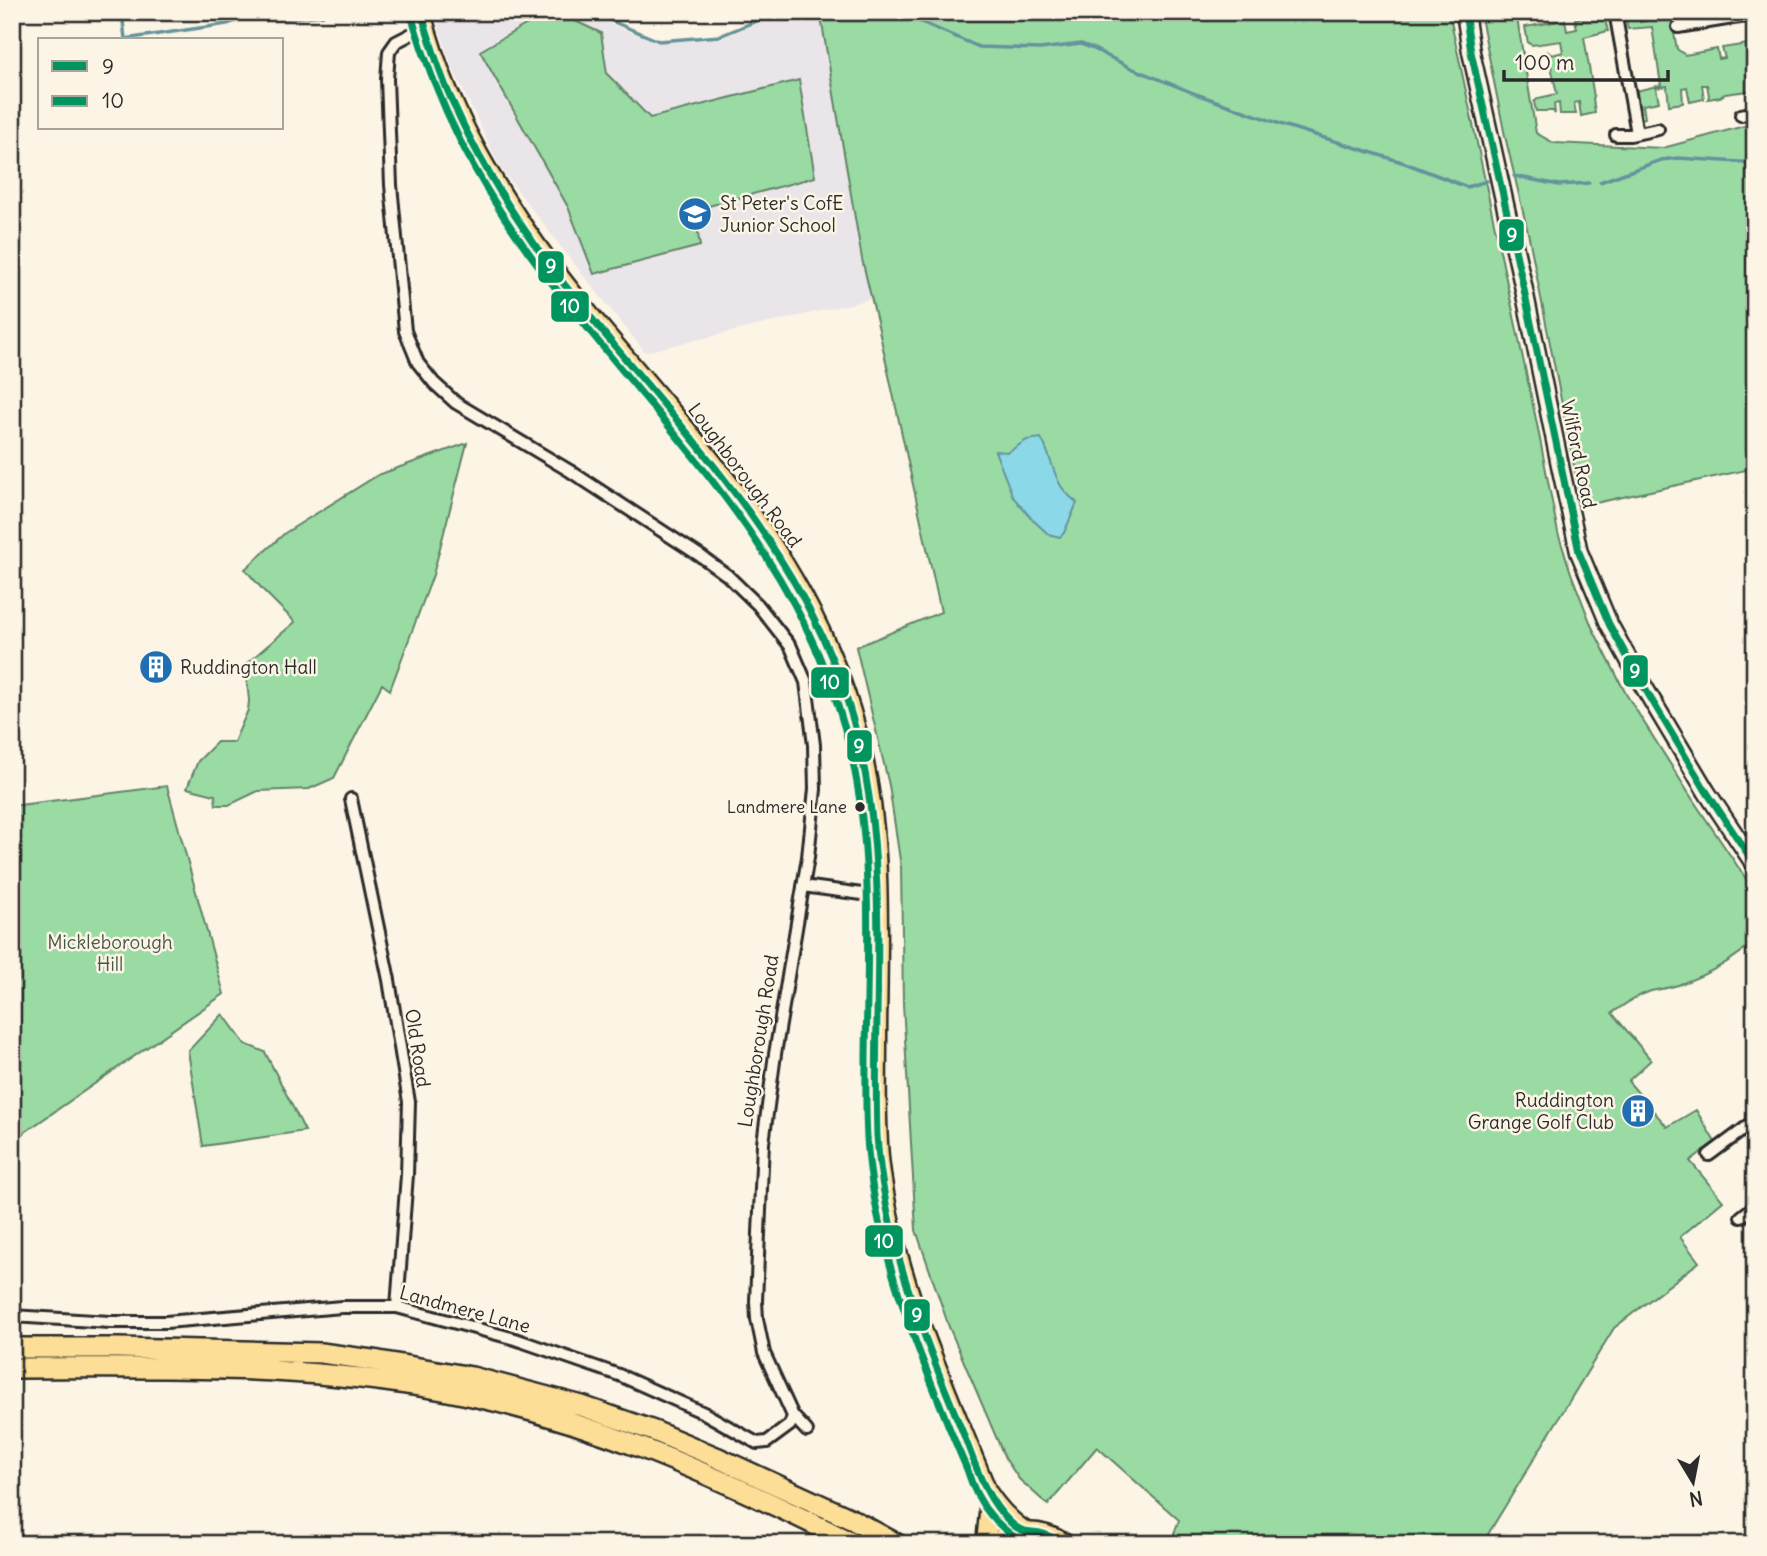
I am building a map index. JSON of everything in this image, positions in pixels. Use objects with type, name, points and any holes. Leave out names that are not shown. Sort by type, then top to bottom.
[{"type":"highway","points":[[12,1348],[321,1353],[472,1377],[582,1406],[653,1431],[851,1519],[897,1544]]},
{"type":"highway","points":[[12,1368],[271,1371],[372,1379],[469,1395],[576,1424],[648,1449],[708,1474],[854,1544]]},
{"type":"highway","points":[[995,1544],[1007,1537],[1026,1532],[1050,1536],[1064,1544]]},
{"type":"main road","name":"Wilford Road","points":[[1465,12],[1471,52],[1579,552],[1609,624],[1641,682],[1706,791],[1755,865]]},
{"type":"main road","name":"Loughborough Road","points":[[423,20],[450,94],[465,126],[485,167],[516,217],[589,314],[715,464],[758,523],[808,606],[844,689],[862,753],[873,830],[877,896],[877,1111],[880,1163],[894,1243],[918,1318],[987,1492],[1010,1522],[1026,1532]]},
{"type":"main road","name":"Loughborough Road","points":[[986,1544],[989,1513],[987,1492]]},
{"type":"street","points":[[1615,12],[1637,134]]},
{"type":"street","points":[[1678,27],[1732,15],[1755,15]]},
{"type":"street","name":"Loughborough Road","points":[[423,20],[396,42],[389,52],[387,79],[391,185],[405,331],[418,363],[434,383],[456,403],[581,478],[726,575],[758,605],[791,647],[806,682],[814,745],[815,789],[803,886],[763,1143],[756,1312],[764,1353],[793,1416]]},
{"type":"street","points":[[1741,116],[1755,112]]},
{"type":"street","points":[[1616,135],[1658,129]]},
{"type":"street","name":"Old Road","points":[[351,799],[389,980],[409,1102],[407,1175],[397,1307]]},
{"type":"street","points":[[803,886],[877,896]]},
{"type":"street","points":[[1709,1155],[1755,1121]]},
{"type":"street","points":[[1741,1217],[1755,1206]]},
{"type":"street","name":"Landmere Lane","points":[[12,1316],[110,1322],[166,1322],[342,1307],[397,1307],[505,1336],[619,1375],[704,1413],[757,1443],[768,1442],[790,1425],[793,1416]]},
{"type":"street","points":[[793,1416],[807,1431]]},
{"type":"shaded area","name":"St Peter's CofE Junior School","points":[[434,12],[580,12],[659,43],[722,38],[785,12],[820,12],[871,299],[645,352],[501,169],[451,65]]},
{"type":"green space","points":[[548,12],[556,12],[601,33],[607,74],[650,118],[799,80],[815,177],[694,210],[700,246],[594,274],[568,207],[480,51]]},
{"type":"green space","name":"Ruddington Grange Golf Club","points":[[820,12],[1449,12],[1558,533],[1571,573],[1592,627],[1626,694],[1755,892],[1755,940],[1747,948],[1709,972],[1678,985],[1646,993],[1612,1013],[1651,1060],[1628,1081],[1667,1127],[1696,1110],[1715,1142],[1690,1161],[1723,1201],[1680,1237],[1699,1262],[1614,1328],[1482,1544],[1170,1544],[1179,1520],[1097,1447],[1048,1505],[1019,1479],[1005,1458],[949,1327],[916,1230],[903,1004],[901,867],[889,785],[856,647],[941,612],[862,259]]},
{"type":"green space","points":[[1516,12],[1536,133],[1554,143],[1663,148],[1755,123],[1755,468],[1582,506],[1529,237],[1482,22],[1485,18]]},
{"type":"green space","points":[[1603,12],[1608,31],[1584,37],[1595,113],[1581,116],[1579,102],[1574,103],[1576,114],[1560,114],[1559,103],[1554,104],[1555,114],[1553,111],[1536,111],[1534,102],[1539,98],[1557,94],[1548,52],[1552,55],[1563,52],[1561,41],[1532,45],[1528,43],[1525,27],[1565,20],[1567,31],[1577,29],[1575,19]]},
{"type":"green space","points":[[1624,12],[1638,12],[1640,22],[1646,21],[1645,12],[1657,12],[1659,21],[1670,19],[1669,12],[1680,12],[1681,16],[1687,15],[1687,12],[1706,12],[1703,17],[1672,23],[1677,49],[1685,55],[1717,49],[1719,59],[1725,58],[1722,48],[1755,43],[1755,90],[1708,99],[1707,85],[1702,85],[1704,99],[1690,102],[1687,87],[1682,88],[1683,103],[1669,105],[1667,86],[1656,88],[1659,102],[1643,105],[1645,118],[1641,119],[1636,91],[1661,85],[1652,27],[1628,29]]},
{"type":"green space","points":[[467,443],[433,575],[390,690],[382,684],[334,778],[309,789],[258,791],[229,805],[216,805],[215,795],[187,788],[198,761],[217,742],[234,742],[248,710],[245,665],[295,622],[245,569],[285,533],[378,475]]},
{"type":"green space","name":"Mickleborough Hill","points":[[167,786],[224,994],[12,1141],[12,806]]},
{"type":"green space","points":[[223,1014],[245,1044],[265,1052],[305,1131],[203,1146],[188,1051]]},
{"type":"water","points":[[1041,438],[1061,486],[1077,503],[1060,537],[1048,534],[1013,497],[995,451],[1008,452],[1027,440]]},
{"type":"waterway","points":[[122,12],[125,38]]},
{"type":"waterway","points":[[132,38],[227,24],[255,14],[274,19],[323,15],[326,12]]},
{"type":"waterway","points":[[590,12],[659,41],[720,36],[778,12]]},
{"type":"waterway","points":[[898,12],[979,47],[1040,49],[1081,44],[1131,68],[1283,125],[1405,163],[1467,187],[1487,181]]},
{"type":"waterway","points":[[1600,182],[1661,160],[1678,158],[1755,163]]},
{"type":"waterway","points":[[1514,176],[1559,185],[1589,183]]},
{"type":"transit line","name":"9","points":[[421,12],[450,96],[501,193],[564,284],[679,422],[752,517],[785,567],[814,619],[838,674],[856,731],[868,788],[875,845],[878,960],[877,1136],[881,1174],[896,1248],[932,1357],[986,1490],[1001,1512],[1015,1526],[1047,1535],[1064,1544]]},
{"type":"transit line","name":"9","points":[[1465,12],[1471,52],[1579,552],[1609,624],[1641,682],[1706,791],[1755,865]]},
{"type":"transit line","name":"10","points":[[411,15],[446,111],[493,200],[578,317],[673,431],[761,549],[798,612],[829,679],[851,753],[863,828],[868,943],[866,1128],[878,1218],[906,1316],[975,1491],[992,1517],[1020,1541]]},
{"type":"place","name":"St Peter's CofE Junior School","points":[[695,214]]},
{"type":"place","name":"Ruddington Hall","points":[[156,667]]},
{"type":"place","name":"Landmere Lane","points":[[860,807]]},
{"type":"place","name":"Ruddington Grange Golf Club","points":[[1638,1111]]}]
